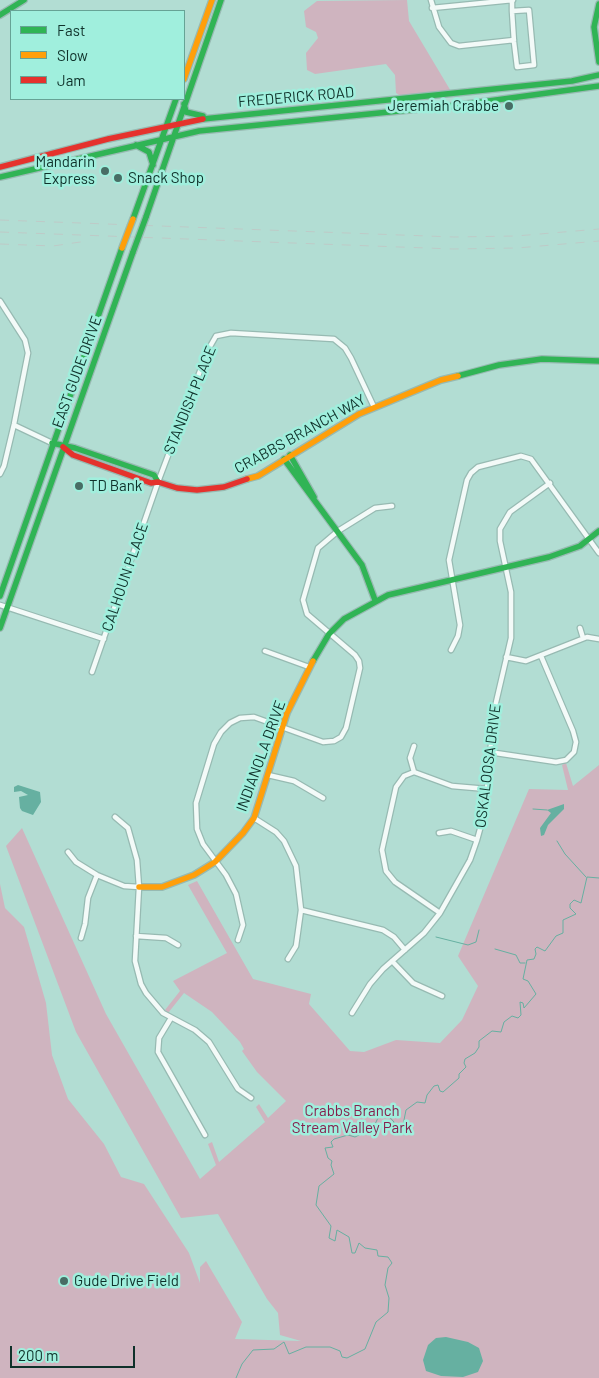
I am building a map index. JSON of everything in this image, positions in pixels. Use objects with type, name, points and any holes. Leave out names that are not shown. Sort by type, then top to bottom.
[{"type":"main road","points":[[0,15],[24,0]]},
{"type":"main road","points":[[185,76],[212,0]]},
{"type":"main road","name":"EAST GUDE DRIVE","points":[[0,628],[221,0]]},
{"type":"main road","points":[[599,4],[594,27],[599,62]]},
{"type":"main road","name":"FREDERICK ROAD","points":[[0,167],[108,139],[214,118],[553,83],[599,75]]},
{"type":"main road","name":"FREDERICK ROAD","points":[[0,177],[162,138],[231,127],[459,105],[599,86]]},
{"type":"main road","name":"EAST GUDE DRIVE","points":[[0,596],[52,443],[176,100]]},
{"type":"main road","points":[[184,104],[186,112],[214,118]]},
{"type":"main road","points":[[135,144],[149,152],[153,165]]},
{"type":"main road","name":"CRABBS BRANCH WAY","points":[[52,443],[63,447],[73,455],[151,483],[158,482],[177,488],[197,490],[224,487],[258,476],[330,430],[374,407],[441,380],[499,365],[543,359],[599,361]]},
{"type":"main road","points":[[287,457],[309,494],[314,497],[362,565],[375,600]]},
{"type":"main road","name":"INDIANOLA DRIVE","points":[[139,887],[162,887],[178,882],[216,862],[231,847],[254,818],[282,726],[309,667],[329,634],[344,619],[375,600],[549,557],[580,546],[599,531]]},
{"type":"street","points":[[431,0],[432,8],[442,33],[448,41],[455,45],[514,40]]},
{"type":"street","points":[[432,8],[513,0],[512,11],[516,66],[534,65],[529,10],[512,11]]},
{"type":"street","points":[[0,301],[18,327],[27,346],[27,365],[4,466],[0,474]]},
{"type":"street","name":"STANDISH PLACE","points":[[158,482],[208,350],[216,336],[231,333],[334,339],[340,342],[351,358],[374,407]]},
{"type":"street","points":[[14,425],[52,443]]},
{"type":"street","points":[[451,650],[458,636],[460,625],[449,560],[471,473],[478,467],[521,456],[534,461],[599,553]]},
{"type":"street","name":"CALHOUN PLACE","points":[[92,672],[158,482]]},
{"type":"street","name":"OSKALOOSA DRIVE","points":[[352,1013],[370,984],[392,961],[424,933],[440,913],[470,860],[478,840],[485,811],[494,711],[511,638],[513,613],[500,541],[502,522],[510,512],[550,483]]},
{"type":"street","points":[[238,940],[243,925],[238,902],[226,875],[199,836],[195,813],[214,744],[221,732],[230,723],[240,718],[254,717],[324,742],[330,742],[341,737],[346,728],[360,668],[355,655],[307,614],[303,600],[318,548],[338,531],[375,508],[392,506]]},
{"type":"street","points":[[0,605],[104,639]]},
{"type":"street","points":[[580,628],[583,638]]},
{"type":"street","points":[[506,657],[526,661],[583,638],[599,639]]},
{"type":"street","points":[[265,651],[309,667]]},
{"type":"street","points":[[489,752],[556,762],[566,760],[575,749],[573,730],[542,656]]},
{"type":"street","points":[[414,746],[410,758],[414,772]]},
{"type":"street","points":[[440,913],[395,882],[386,871],[382,862],[382,850],[396,787],[404,776],[414,772],[452,786],[487,788]]},
{"type":"street","points":[[268,775],[294,781],[323,798]]},
{"type":"street","points":[[116,817],[125,824],[131,836],[137,860],[139,887],[135,961],[141,984],[155,1005],[171,1018],[195,1030],[209,1042],[238,1089],[251,1098]]},
{"type":"street","points":[[254,818],[276,832],[290,851],[300,884],[301,910],[296,946],[288,959]]},
{"type":"street","points":[[439,833],[451,831],[478,840]]},
{"type":"street","name":"INDIANOLA DRIVE","points":[[68,852],[76,862],[98,875],[124,886],[139,887]]},
{"type":"street","points":[[81,938],[86,924],[88,898],[98,875]]},
{"type":"street","points":[[301,910],[382,930],[394,937],[405,950]]},
{"type":"street","points":[[136,936],[166,938],[178,945]]},
{"type":"street","points":[[392,961],[414,983],[442,996]]},
{"type":"street","points":[[171,1018],[160,1038],[158,1052],[205,1135]]},
{"type":"green space","points":[[407,0],[409,21],[452,93],[402,97],[396,93],[395,75],[386,64],[315,74],[307,70],[306,53],[318,38],[316,32],[306,27],[304,11],[317,1]]},
{"type":"green space","name":"Crabbs Branch Stream Valley Park","points":[[566,763],[573,786],[599,765],[599,1378],[0,1378],[0,884],[5,908],[24,927],[46,1003],[52,1055],[68,1099],[104,1144],[121,1177],[144,1184],[189,1253],[200,1283],[200,1267],[206,1261],[242,1322],[235,1339],[301,1341],[280,1335],[278,1313],[267,1299],[218,1214],[181,1218],[76,1032],[6,846],[22,828],[106,1014],[200,1179],[216,1165],[208,1144],[212,1142],[219,1162],[265,1122],[256,1107],[259,1104],[268,1118],[286,1101],[257,1072],[242,1051],[244,1049],[240,1042],[212,1012],[184,993],[168,1013],[165,1010],[180,991],[173,981],[227,953],[188,885],[197,881],[253,979],[311,994],[309,1004],[350,1051],[364,1052],[396,1040],[440,1043],[462,1020],[478,986],[458,956],[529,789],[568,790],[562,765]]},
{"type":"shaded area","points":[[18,785],[40,792],[41,802],[33,815],[22,811],[20,808],[19,797],[28,795],[21,791],[14,792],[14,787]]},
{"type":"shaded area","points":[[564,804],[564,809],[548,825],[544,835],[541,836],[540,828],[551,813],[547,810]]},
{"type":"shaded area","points":[[446,1337],[468,1342],[479,1348],[483,1361],[478,1372],[463,1377],[441,1376],[426,1371],[423,1360],[428,1345],[436,1338]]},
{"type":"waterway","points":[[533,809],[547,810]]},
{"type":"waterway","points":[[557,841],[565,854],[586,877]]},
{"type":"waterway","points":[[236,1378],[242,1364],[253,1350],[274,1349],[284,1342],[289,1354],[306,1347],[330,1347],[340,1351],[342,1357],[347,1358],[365,1349],[376,1322],[388,1312],[389,1298],[385,1285],[388,1268],[392,1263],[388,1257],[378,1256],[377,1250],[365,1248],[359,1243],[355,1253],[352,1253],[349,1237],[337,1230],[335,1241],[329,1238],[331,1226],[316,1205],[319,1186],[334,1174],[331,1165],[332,1161],[328,1158],[325,1148],[333,1147],[331,1142],[334,1139],[348,1135],[355,1137],[369,1130],[374,1132],[374,1126],[381,1112],[384,1111],[394,1122],[394,1125],[403,1125],[406,1110],[417,1102],[425,1103],[427,1095],[434,1086],[438,1085],[440,1091],[443,1092],[459,1078],[459,1074],[466,1067],[465,1059],[475,1053],[479,1047],[479,1041],[492,1031],[501,1032],[504,1022],[512,1016],[518,1018],[521,1015],[520,1002],[523,1003],[524,1008],[536,994],[528,981],[523,979],[527,960],[534,959],[537,947],[545,951],[556,936],[563,933],[563,920],[576,914],[570,908],[570,904],[574,900],[581,903],[587,877],[599,878]]},
{"type":"waterway","points":[[436,937],[468,945],[476,942],[479,930]]},
{"type":"waterway","points":[[495,949],[516,955],[520,963],[525,963]]},
{"type":"railway","points":[[0,220],[454,237],[516,236],[599,229]]},
{"type":"railway","points":[[0,232],[453,249],[517,248],[599,241]]},
{"type":"railway","points":[[0,244],[53,246],[87,241]]},
{"type":"traffic: fast","points":[[0,15],[24,0]]},
{"type":"traffic: fast","points":[[146,217],[221,0]]},
{"type":"traffic: fast","points":[[599,4],[594,27],[599,62]]},
{"type":"traffic: fast","points":[[203,119],[572,81],[599,75]]},
{"type":"traffic: fast","points":[[0,177],[199,131],[459,105],[599,86]]},
{"type":"traffic: fast","points":[[133,219],[176,100]]},
{"type":"traffic: fast","points":[[184,104],[186,112],[203,116]]},
{"type":"traffic: fast","points":[[136,145],[149,152],[153,165]]},
{"type":"traffic: fast","points":[[133,252],[146,217]]},
{"type":"traffic: fast","points":[[0,596],[122,248]]},
{"type":"traffic: fast","points":[[0,628],[133,252]]},
{"type":"traffic: fast","points":[[458,376],[499,365],[542,359],[599,361]]},
{"type":"traffic: fast","points":[[52,443],[75,448],[154,475],[158,482]]},
{"type":"traffic: fast","points":[[290,455],[314,497]]},
{"type":"traffic: fast","points":[[284,459],[362,565],[375,600]]},
{"type":"traffic: fast","points":[[313,661],[329,634],[344,619],[388,595],[549,557],[580,546],[599,531]]},
{"type":"traffic: slow","points":[[185,76],[212,0]]},
{"type":"traffic: slow","points":[[122,248],[133,219]]},
{"type":"traffic: slow","points":[[247,479],[258,476],[359,414],[441,380],[458,376]]},
{"type":"traffic: slow","points":[[139,887],[162,887],[194,875],[215,862],[243,833],[254,818],[287,713],[313,661]]},
{"type":"traffic: jam","points":[[0,167],[108,139],[203,119]]},
{"type":"traffic: jam","points":[[63,447],[73,455],[151,483],[158,482],[177,488],[197,490],[224,487],[247,479]]},
{"type":"place","name":"Jeremiah Crabbe","points":[[509,106]]},
{"type":"place","name":"Mandarin Express","points":[[105,171]]},
{"type":"place","name":"Snack Shop","points":[[118,178]]},
{"type":"place","name":"TD Bank","points":[[79,486]]},
{"type":"place","name":"Gude Drive Field","points":[[64,1281]]}]
